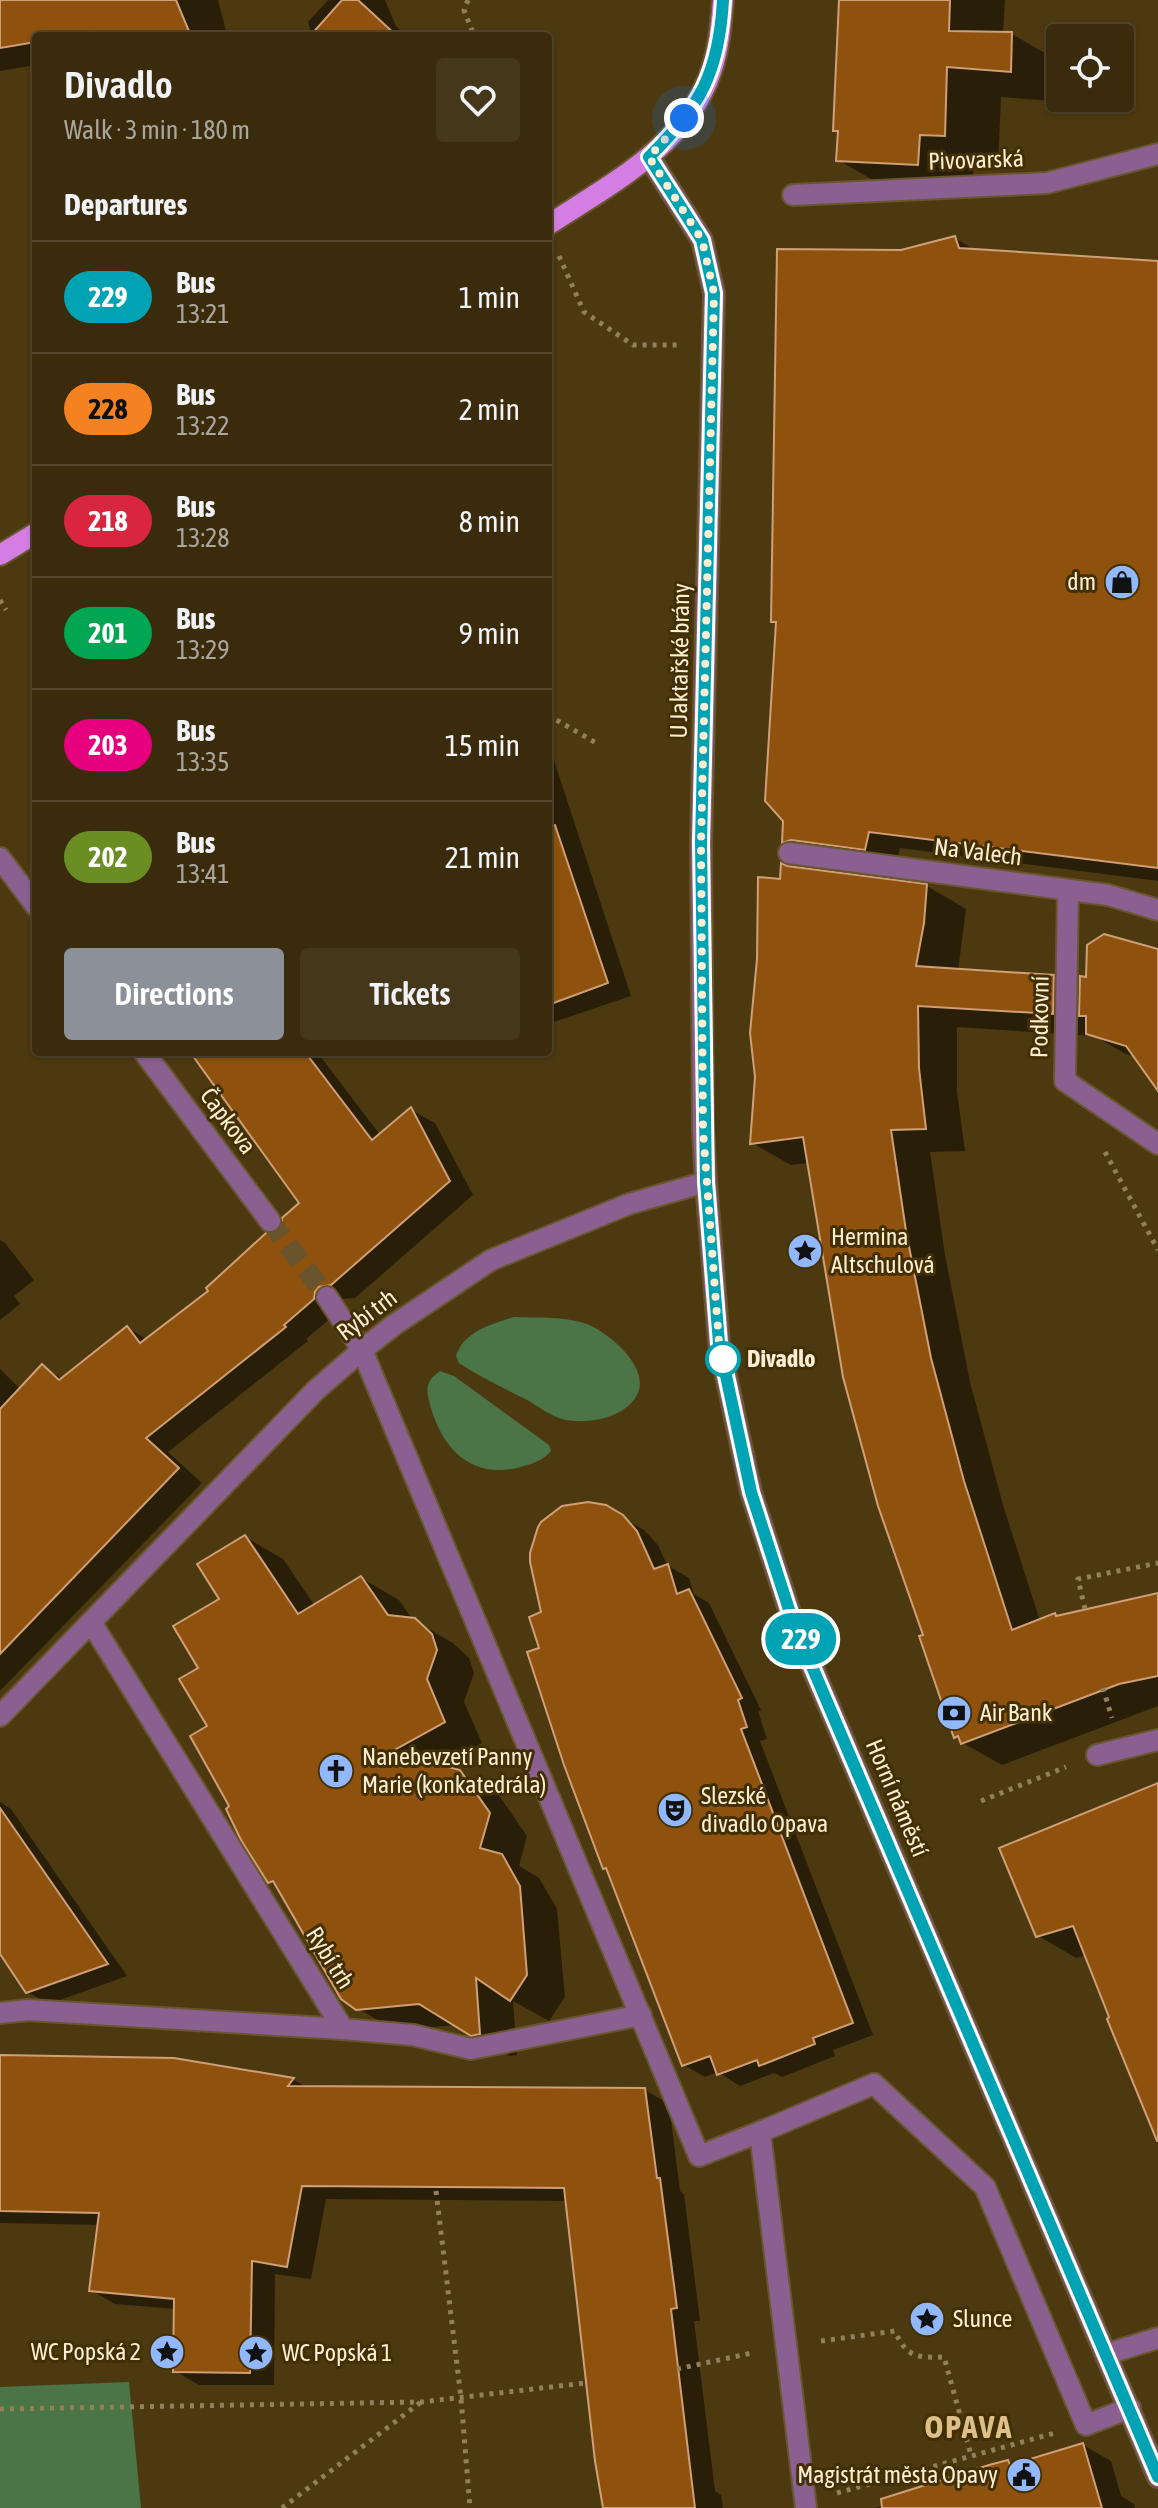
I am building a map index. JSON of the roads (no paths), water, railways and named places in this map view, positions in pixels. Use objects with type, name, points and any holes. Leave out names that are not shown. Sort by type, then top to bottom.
[{"type":"main road","points":[[552,233],[649,157],[672,134],[696,102],[710,76],[721,28],[723,0]]},
{"type":"main road","points":[[0,555],[32,535]]},
{"type":"street","name":"Pivovarská","points":[[793,195],[1047,183],[1158,154]]},
{"type":"street","name":"U Jaktařské brány","points":[[649,157],[702,240],[714,293],[701,843],[706,1182]]},
{"type":"street","name":"Na Valech","points":[[789,853],[1108,895],[1158,910]]},
{"type":"street","points":[[0,858],[32,901]]},
{"type":"street","name":"Podkovní","points":[[1068,890],[1065,1081],[1158,1144]]},
{"type":"street","name":"Čapkova","points":[[147,1056],[270,1221]]},
{"type":"street","name":"Rybí trh","points":[[0,1716],[316,1390],[362,1350],[491,1260],[629,1204],[706,1182]]},
{"type":"street","name":"Horní náměstí","points":[[706,1182],[719,1343],[751,1492],[793,1622],[1158,2477]]},
{"type":"street","points":[[327,1297],[362,1350],[699,2156],[874,2084],[985,2187],[1086,2425],[1130,2408]]},
{"type":"street","name":"Rybí trh","points":[[91,1622],[343,2029]]},
{"type":"street","points":[[1097,1755],[1158,1740]]},
{"type":"street","name":"Rybí trh","points":[[0,2013],[28,2010],[343,2029]]},
{"type":"street","points":[[343,2029],[413,2035],[471,2049],[641,2015]]},
{"type":"street","points":[[760,2132],[805,2505]]},
{"type":"street","points":[[1107,2354],[1158,2338]]},
{"type":"tunnel","points":[[270,1221],[327,1297]]},
{"type":"place","name":"dm","points":[[1122,582]]},
{"type":"place","name":"Hermina Altschulová","points":[[805,1251]]},
{"type":"place","name":"Divadlo","points":[[723,1359]]},
{"type":"place","name":"Air Bank","points":[[954,1713]]},
{"type":"place","name":"Nanebevzetí Panny Marie (konkatedrála)","points":[[336,1771]]},
{"type":"place","name":"Slezské divadlo Opava","points":[[675,1810]]},
{"type":"place","name":"Slunce","points":[[927,2319]]},
{"type":"place","name":"WC Popská 2","points":[[167,2352]]},
{"type":"place","name":"WC Popská 1","points":[[256,2353]]},
{"type":"place","name":"Magistrát města Opavy","points":[[1024,2475]]},
{"type":"district","name":"OPAVA","points":[[969,2427]]}]
